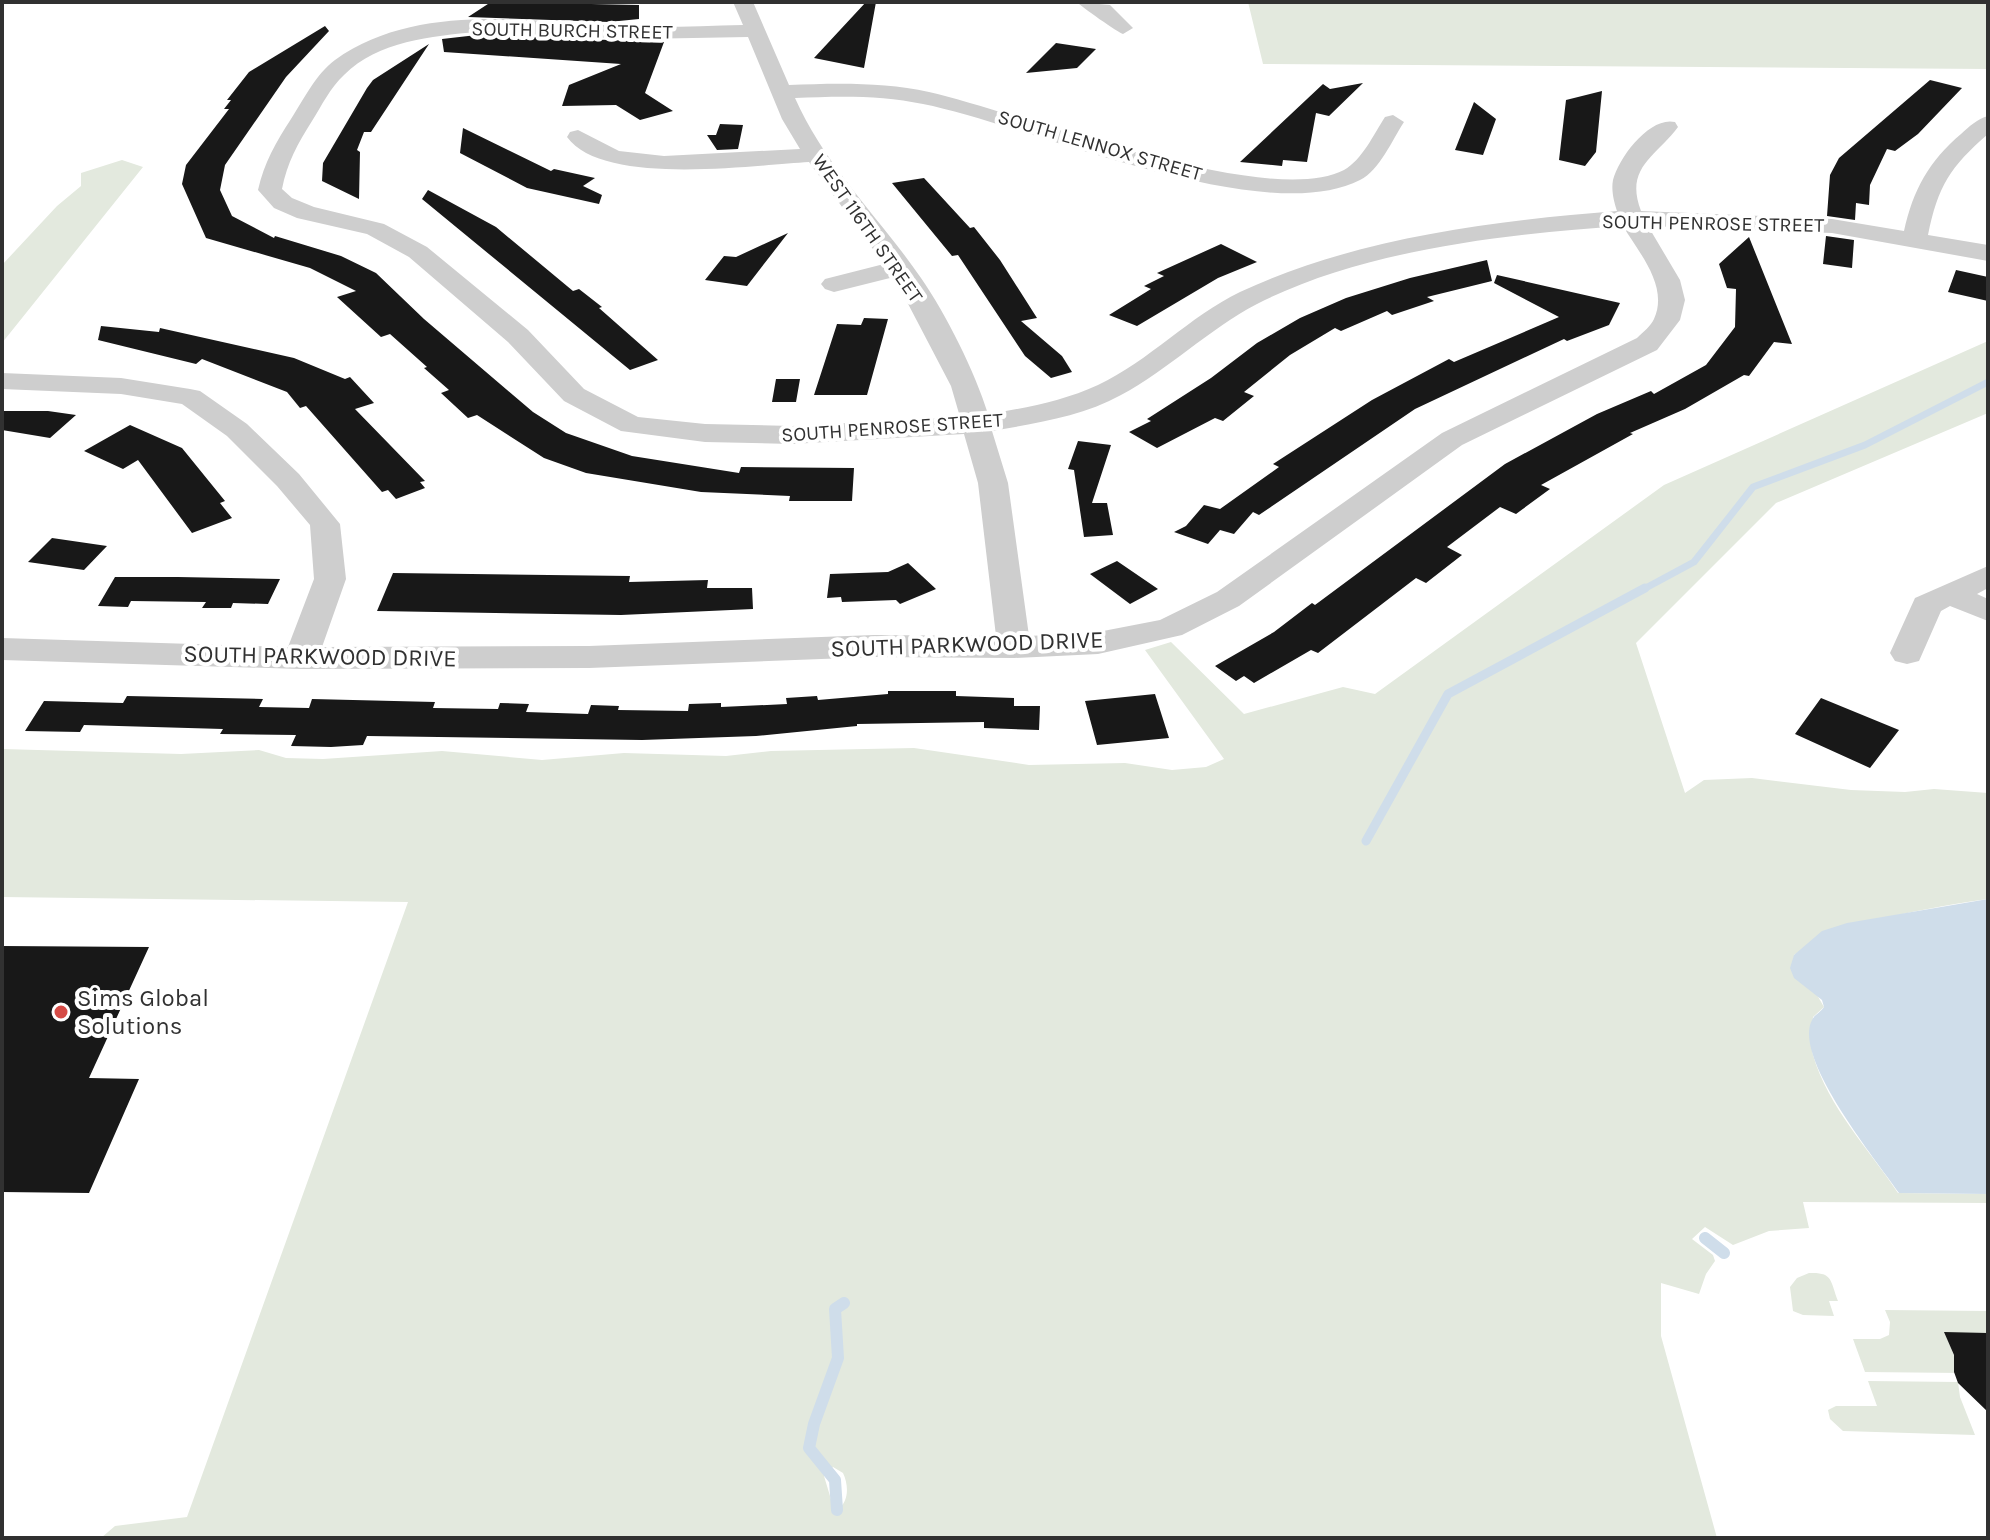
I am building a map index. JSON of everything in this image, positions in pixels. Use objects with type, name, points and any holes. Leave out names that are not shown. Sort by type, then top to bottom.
[{"type":"street","name":"WEST 116TH STREET","points":[[743,2],[793,119],[833,182],[900,268],[965,386],[993,483],[1014,647]]},
{"type":"street","points":[[1087,2],[1103,9],[1123,28]]},
{"type":"street","name":"SOUTH BURCH STREET","points":[[391,41],[441,29],[492,25],[639,32],[755,31]]},
{"type":"street","name":"SOUTH PENROSE STREET","points":[[391,41],[356,57],[331,75],[275,161],[270,190],[283,203],[306,213],[375,229],[418,252],[518,336],[574,395],[631,425],[705,433],[792,435],[977,425],[1055,411],[1110,390],[1247,299],[1321,269],[1411,247],[1520,226],[1628,218],[1832,226],[1988,253]]},
{"type":"street","name":"SOUTH LENNOX STREET","points":[[781,92],[839,89],[924,97],[1161,165],[1236,182],[1285,187],[1316,185],[1352,175],[1368,159],[1393,122]]},
{"type":"street","points":[[1914,240],[1925,187],[1944,159],[1988,123]]},
{"type":"street","points":[[1628,218],[1624,183],[1636,157],[1667,127]]},
{"type":"street","points":[[578,137],[613,157],[664,163],[816,155]]},
{"type":"street","name":"SOUTH PARKWOOD DRIVE","points":[[2,649],[301,658],[589,657],[874,646],[1014,647],[1098,643],[1170,628],[1228,599],[1452,439],[1647,344],[1668,319],[1671,292],[1658,261],[1628,218]]},
{"type":"street","points":[[834,284],[900,268]]},
{"type":"street","points":[[2,381],[121,386],[190,397],[237,430],[288,480],[325,524],[330,579],[301,658]]},
{"type":"street","points":[[1907,653],[1927,605],[1988,576]]},
{"type":"street","points":[[1950,594],[1988,611]]},
{"type":"shaded area","points":[[1248,2],[1988,2],[1988,69],[1263,64]]},
{"type":"shaded area","points":[[122,160],[143,167],[2,343],[2,265],[57,206],[81,186],[81,173]]},
{"type":"shaded area","points":[[1988,341],[1988,413],[1776,503],[1636,643],[1685,793],[1704,780],[1752,778],[1851,790],[1905,792],[1934,789],[1988,793],[1988,899],[1861,925],[1813,943],[1794,955],[1824,1007],[1813,1017],[1812,1031],[1812,1050],[1820,1074],[1850,1127],[1898,1193],[1988,1194],[1988,1203],[1803,1202],[1809,1228],[1769,1231],[1733,1245],[1705,1227],[1692,1239],[1713,1255],[1715,1261],[1706,1274],[1699,1294],[1661,1283],[1661,1336],[1717,1538],[101,1538],[115,1526],[187,1517],[408,902],[2,897],[2,749],[181,754],[259,750],[286,758],[323,759],[442,751],[542,760],[624,753],[726,756],[771,751],[914,748],[1029,765],[1125,763],[1172,770],[1206,767],[1224,759],[1145,650],[1171,642],[1244,714],[1343,687],[1375,694],[1664,485]],"holes":[[[833,1467],[843,1473],[847,1493],[844,1503],[837,1510],[824,1476]]]},
{"type":"shaded area","points":[[1809,1273],[1823,1274],[1830,1279],[1838,1301],[1829,1301],[1834,1316],[1803,1315],[1793,1311],[1790,1287],[1797,1278]]},
{"type":"shaded area","points":[[1885,1310],[1988,1311],[1988,1333],[1945,1333],[1961,1373],[1865,1372],[1853,1339],[1880,1339],[1889,1335],[1890,1322]]},
{"type":"shaded area","points":[[1868,1381],[1958,1382],[1960,1397],[1975,1435],[1843,1431],[1830,1419],[1828,1410],[1836,1406],[1877,1406]]},
{"type":"water","points":[[1988,899],[1988,1194],[1899,1193],[1857,1135],[1825,1083],[1814,1059],[1809,1037],[1812,1020],[1824,1007],[1822,1000],[1794,978],[1790,968],[1794,955],[1822,931],[1847,923]]},
{"type":"building","points":[[491,2],[639,5],[639,19],[609,22],[468,17]]},
{"type":"building","points":[[866,2],[876,2],[864,68],[814,58]]},
{"type":"building","points":[[325,26],[329,31],[286,77],[225,165],[220,190],[232,216],[274,238],[341,256],[376,273],[424,319],[533,412],[566,433],[632,456],[739,473],[741,467],[854,468],[852,501],[789,501],[790,496],[701,492],[586,473],[544,458],[477,415],[468,418],[441,393],[449,390],[424,368],[427,367],[390,334],[381,337],[337,297],[356,291],[310,268],[206,238],[182,184],[186,165],[229,109],[224,109],[231,100],[227,100],[249,72]]},
{"type":"building","points":[[477,35],[664,42],[645,93],[673,111],[640,120],[616,105],[562,106],[569,85],[621,64],[444,52],[442,39]]},
{"type":"building","points":[[1056,43],[1096,49],[1077,68],[1026,73]]},
{"type":"building","points":[[429,44],[371,132],[364,132],[357,150],[360,152],[359,199],[322,181],[323,163],[373,80]]},
{"type":"building","points":[[1930,80],[1962,88],[1918,134],[1895,151],[1887,149],[1870,185],[1869,205],[1856,203],[1855,220],[1827,216],[1830,175],[1839,158]]},
{"type":"building","points":[[1363,83],[1329,116],[1316,113],[1307,162],[1283,160],[1282,166],[1240,162],[1323,84],[1330,89]]},
{"type":"building","points":[[1602,91],[1596,152],[1585,166],[1559,160],[1566,100]]},
{"type":"building","points":[[1474,102],[1496,119],[1483,155],[1455,150]]},
{"type":"building","points":[[720,124],[743,125],[738,149],[717,150],[707,135],[716,135]]},
{"type":"building","points":[[463,128],[551,171],[554,169],[595,178],[583,186],[602,195],[599,204],[527,188],[460,153]]},
{"type":"building","points":[[924,178],[970,228],[974,227],[1000,260],[1037,318],[1021,321],[1062,356],[1072,372],[1051,378],[1025,356],[958,255],[952,256],[892,183]]},
{"type":"building","points":[[428,190],[496,227],[573,291],[579,289],[602,307],[599,308],[658,360],[630,370],[422,199]]},
{"type":"building","points":[[788,233],[747,286],[705,280],[724,256],[736,257]]},
{"type":"building","points":[[1826,236],[1854,240],[1852,268],[1823,264]]},
{"type":"building","points":[[1749,237],[1792,344],[1774,342],[1749,376],[1744,375],[1685,409],[1630,433],[1633,434],[1541,485],[1550,489],[1516,514],[1500,507],[1447,547],[1462,555],[1426,583],[1416,578],[1318,653],[1311,650],[1254,683],[1244,676],[1236,681],[1215,666],[1274,632],[1312,603],[1315,605],[1505,464],[1597,414],[1651,391],[1654,394],[1706,365],[1735,327],[1736,289],[1727,288],[1719,264]]},
{"type":"building","points":[[1221,244],[1257,262],[1218,278],[1137,326],[1109,315],[1151,289],[1144,286],[1164,276],[1157,273]]},
{"type":"building","points":[[1487,260],[1492,281],[1427,297],[1434,301],[1392,315],[1387,311],[1341,331],[1335,328],[1290,355],[1244,392],[1254,396],[1223,421],[1215,418],[1157,448],[1129,432],[1151,421],[1147,419],[1211,378],[1257,343],[1300,318],[1346,298],[1410,278]]},
{"type":"building","points":[[1956,270],[1988,277],[1988,301],[1948,292]]},
{"type":"building","points":[[1497,275],[1620,303],[1609,325],[1567,341],[1564,339],[1415,409],[1259,515],[1253,512],[1234,534],[1220,530],[1208,544],[1174,532],[1186,526],[1204,505],[1220,509],[1279,467],[1273,464],[1372,400],[1449,359],[1454,362],[1559,317],[1494,283]]},
{"type":"building","points":[[864,318],[888,319],[867,395],[814,395],[837,324],[861,325]]},
{"type":"building","points":[[101,326],[159,332],[160,328],[294,358],[345,379],[350,377],[374,403],[355,409],[425,481],[420,482],[425,488],[396,499],[388,490],[382,492],[306,406],[300,408],[287,392],[202,359],[196,364],[98,340]]},
{"type":"building","points":[[776,379],[800,379],[796,402],[772,402]]},
{"type":"building","points":[[2,411],[48,411],[76,415],[50,438],[2,430]]},
{"type":"building","points":[[130,425],[182,448],[225,501],[220,503],[232,518],[192,533],[138,460],[123,469],[84,451]]},
{"type":"building","points":[[1078,441],[1111,445],[1092,503],[1107,503],[1113,535],[1084,537],[1074,470],[1068,469]]},
{"type":"building","points":[[52,538],[107,546],[84,570],[28,562]]},
{"type":"building","points":[[1117,561],[1158,589],[1130,604],[1090,574]]},
{"type":"building","points":[[908,563],[936,589],[900,604],[896,600],[842,602],[841,597],[827,598],[830,574],[888,572]]},
{"type":"building","points":[[393,573],[630,576],[629,582],[708,580],[707,588],[752,588],[753,609],[621,615],[377,611]]},
{"type":"building","points":[[115,577],[280,579],[268,604],[233,603],[231,608],[202,608],[206,602],[131,601],[128,607],[98,606]]},
{"type":"building","points":[[888,691],[956,691],[956,696],[1014,698],[1014,706],[1040,706],[1039,730],[984,728],[984,722],[857,724],[756,736],[642,740],[367,736],[363,745],[331,747],[291,746],[296,735],[220,734],[223,729],[84,725],[80,732],[25,731],[44,701],[123,703],[127,696],[263,699],[259,707],[309,708],[312,699],[435,702],[433,708],[498,709],[500,703],[529,704],[526,712],[588,714],[591,705],[619,706],[618,710],[688,711],[689,704],[721,703],[721,707],[787,704],[786,698],[817,696],[818,700],[888,694]]},
{"type":"building","points":[[1155,694],[1169,738],[1097,745],[1085,701]]},
{"type":"building","points":[[1821,698],[1899,730],[1870,768],[1795,734]]},
{"type":"building","name":"Sims Global Solutions","points":[[2,946],[149,947],[89,1078],[139,1079],[89,1193],[2,1192]]},
{"type":"building","points":[[1944,1332],[1988,1333],[1988,1412],[1958,1383],[1954,1372],[1954,1355]]},
{"type":"waterway","points":[[1642,590],[1694,562],[1753,487],[1865,445],[1988,382]]},
{"type":"waterway","points":[[1366,841],[1448,694],[1645,588]]},
{"type":"waterway","points":[[1705,1238],[1724,1253]]},
{"type":"waterway","points":[[837,1510],[835,1480],[809,1448],[814,1424],[838,1358],[835,1309],[844,1303]]},
{"type":"place","name":"Sims Global Solutions","points":[[61,1012]]}]
